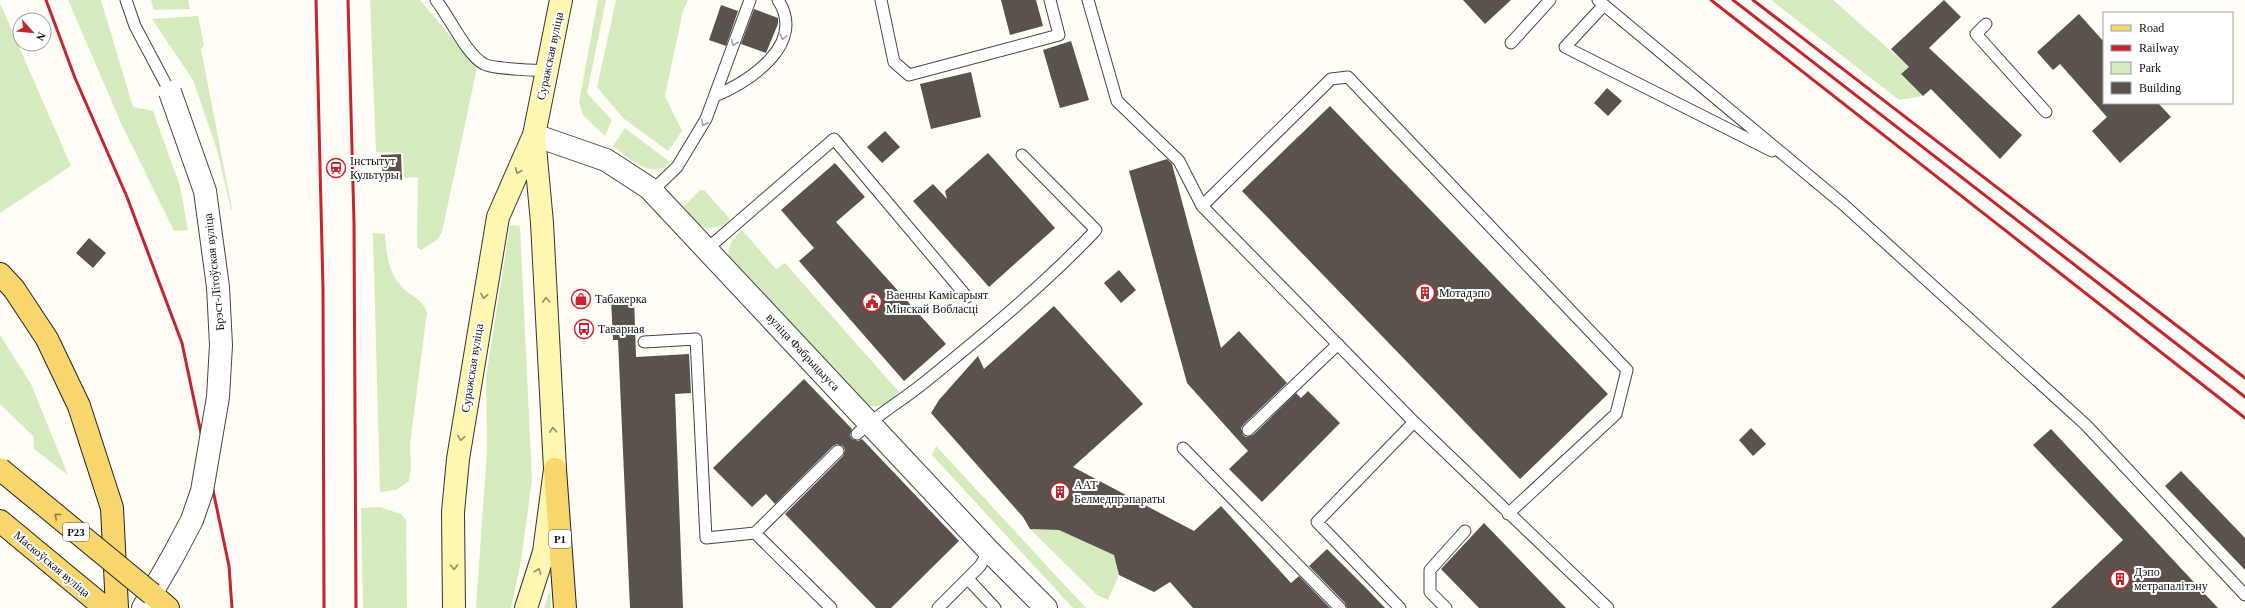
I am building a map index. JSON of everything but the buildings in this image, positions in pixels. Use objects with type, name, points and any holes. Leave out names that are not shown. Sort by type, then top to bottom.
[{"type":"main road","name":"Суражская вуліца","points":[[454,608],[453,512],[458,459],[498,217],[534,135],[561,0]]},
{"type":"main road","name":"Суражская вуліца","points":[[526,608],[544,552],[555,469],[542,224],[534,135]]},
{"type":"main road","points":[[0,274],[14,289],[47,339],[79,406],[112,508],[117,608]]},
{"type":"main road","name":"Р1","points":[[555,469],[565,608]]},
{"type":"main road","name":"Р23","points":[[0,470],[154,603]]},
{"type":"main road","name":"Маскоўская вуліца","points":[[0,521],[105,608]]},
{"type":"street","name":"Брэст-Літоўская вуліца","points":[[154,603],[192,520],[202,491],[218,397],[221,345],[218,287],[205,191],[170,92]]},
{"type":"street","name":"вуліца Фабрыцыуса","points":[[534,135],[606,160],[652,191],[707,249],[863,428],[1046,608]]},
{"type":"lane","name":"Брэст-Літоўская вуліца","points":[[126,0],[135,26],[170,92]]},
{"type":"lane","points":[[436,0],[455,26],[466,46],[485,65],[546,71]]},
{"type":"lane","points":[[652,191],[677,167],[706,119],[750,0]]},
{"type":"lane","points":[[715,96],[761,68],[774,57],[781,45],[786,29],[784,9],[778,0]]},
{"type":"lane","points":[[881,0],[894,62],[909,75],[1059,35],[1050,0]]},
{"type":"lane","points":[[1088,0],[1117,101],[1179,161],[1202,206],[1414,422],[1508,514],[1608,608]]},
{"type":"lane","points":[[1511,43],[1550,0]]},
{"type":"lane","points":[[1789,159],[1565,47],[1601,2],[1789,159],[1844,205],[2086,425],[2245,595]]},
{"type":"lane","points":[[1986,24],[1976,34],[2046,112]]},
{"type":"lane","points":[[1202,206],[1331,79],[1348,77],[1627,370],[1616,414],[1508,514]]},
{"type":"lane","points":[[707,249],[834,139],[967,297]]},
{"type":"lane","points":[[863,428],[926,381],[1068,260],[1096,230],[1022,155]]},
{"type":"lane","points":[[644,342],[696,338],[706,538],[755,533],[838,451]]},
{"type":"lane","points":[[1248,430],[1338,344]]},
{"type":"lane","points":[[1400,608],[1317,522],[1414,422]]},
{"type":"lane","points":[[1183,448],[1340,608]]},
{"type":"lane","points":[[1446,608],[1430,592],[1430,570],[1465,531]]},
{"type":"lane","points":[[755,533],[831,608]]},
{"type":"lane","points":[[938,608],[980,566],[989,551]]},
{"type":"lane","points":[[968,579],[995,608]]},
{"type":"green space","points":[[68,0],[101,0],[133,107],[153,111],[180,186],[188,230],[174,231],[121,123]]},
{"type":"green space","points":[[151,0],[188,0],[190,9],[154,10]]},
{"type":"green space","points":[[370,0],[420,0],[477,68],[442,232],[437,240],[421,250],[417,247],[418,177],[404,178],[403,153],[376,152]]},
{"type":"green space","points":[[598,0],[606,0],[587,93],[612,120],[605,136],[583,115],[579,102]]},
{"type":"green space","points":[[616,0],[688,0],[683,11],[665,96],[682,131],[668,151],[623,118],[597,87]]},
{"type":"green space","points":[[1771,0],[1833,0],[1909,67],[1901,75],[1923,96],[1899,100]]},
{"type":"green space","points":[[0,3],[12,31],[12,52],[21,52],[71,166],[0,213]]},
{"type":"green space","points":[[198,16],[204,45],[201,49],[231,210],[217,150],[193,80],[152,19]]},
{"type":"green space","points":[[625,128],[670,162],[663,168],[648,169],[626,156],[613,146]]},
{"type":"green space","points":[[700,190],[704,190],[730,219],[724,225],[708,228],[700,227],[684,210],[684,206]]},
{"type":"green space","points":[[510,225],[520,226],[532,480],[521,561],[511,608],[476,608],[487,450],[486,377]]},
{"type":"green space","points":[[742,230],[776,269],[785,263],[899,392],[891,400],[881,406],[866,405],[729,260],[729,247]]},
{"type":"green space","points":[[373,233],[385,234],[387,255],[393,274],[405,290],[422,303],[427,312],[410,444],[411,468],[409,481],[396,490],[380,492]]},
{"type":"green space","points":[[0,335],[31,384],[68,475],[34,449],[34,437],[0,404]]},
{"type":"green space","points":[[936,446],[1086,608],[1073,608],[932,455]]},
{"type":"green space","points":[[380,507],[401,514],[406,520],[407,608],[363,608],[361,508]]},
{"type":"green space","points":[[1030,529],[1059,530],[1114,555],[1119,575],[1108,600],[1097,595]]},
{"type":"green space","points":[[550,590],[551,608],[544,608]]},
{"type":"railway","points":[[46,0],[75,78],[127,197],[182,343],[229,566],[232,608]]},
{"type":"railway","points":[[316,0],[323,289],[324,608]]},
{"type":"railway","points":[[348,0],[354,223],[356,608]]},
{"type":"railway","points":[[1711,0],[2245,418]]},
{"type":"railway","points":[[1733,0],[2245,397]]},
{"type":"railway","points":[[1753,0],[2245,378]]},
{"type":"place","name":"Інстытут Культуры","points":[[336,168]]},
{"type":"place","name":"Мотадэпо","points":[[1425,293]]},
{"type":"place","name":"Табакерка","points":[[581,299]]},
{"type":"place","name":"Ваенны Камісарыят Мінскай Вобласці","points":[[872,302]]},
{"type":"place","name":"Таварная","points":[[584,329]]},
{"type":"place","name":"ААТ Белмедпрэпараты","points":[[1060,492]]},
{"type":"place","name":"Дэпо метрапалітэну","points":[[2120,579]]}]
